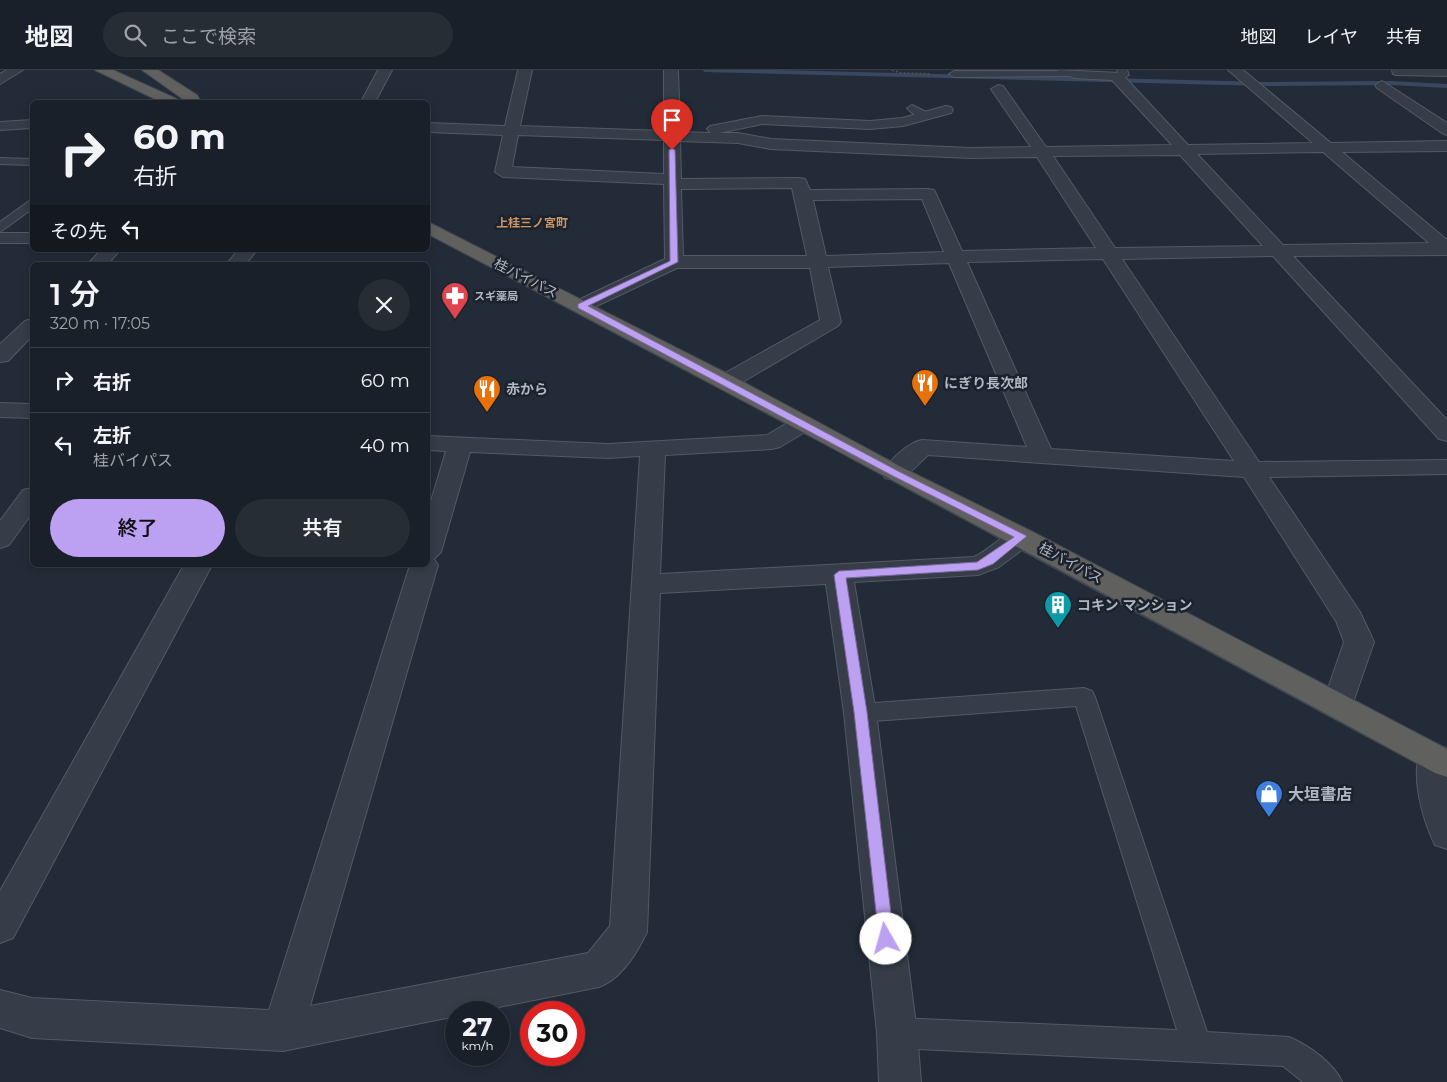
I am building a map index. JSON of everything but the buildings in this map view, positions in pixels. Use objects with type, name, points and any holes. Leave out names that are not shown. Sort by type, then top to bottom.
[{"type":"highway","points":[[102,70],[168,100]]},
{"type":"highway","points":[[124,70],[182,100]]},
{"type":"highway","points":[[149,70],[193,100]]},
{"type":"highway","name":"桂バイパス","points":[[430,228],[726,382],[894,473],[1022,536],[1441,760]]},
{"type":"street","points":[[0,80],[16,70]]},
{"type":"street","points":[[369,100],[385,70]]},
{"type":"street","points":[[525,70],[510,131],[503,172],[673,181],[799,183],[831,322],[726,382]]},
{"type":"street","points":[[671,70],[674,262]]},
{"type":"street","points":[[1235,70],[1447,248]]},
{"type":"street","points":[[1069,72],[1119,73],[1185,149],[1447,434]]},
{"type":"street","points":[[1382,85],[1447,130]]},
{"type":"street","points":[[998,89],[1042,152],[1350,619],[1359,642],[1338,706]]},
{"type":"street","points":[[672,136],[762,120],[870,125],[903,122],[946,110]]},
{"type":"street","points":[[0,126],[30,124]]},
{"type":"street","points":[[430,128],[738,138],[770,144],[970,153],[1447,146]]},
{"type":"street","points":[[803,195],[928,194],[1042,454]]},
{"type":"street","points":[[0,236],[30,238]]},
{"type":"street","points":[[581,306],[674,262],[818,262],[1108,254],[1447,248]]},
{"type":"street","points":[[99,262],[109,252]]},
{"type":"street","points":[[238,262],[246,252]]},
{"type":"street","points":[[0,356],[30,327]]},
{"type":"street","points":[[0,410],[30,411]]},
{"type":"street","points":[[430,443],[608,451],[772,442],[802,424]]},
{"type":"street","points":[[430,545],[460,445]]},
{"type":"street","points":[[894,473],[922,447],[1251,470],[1447,467]]},
{"type":"street","points":[[0,1009],[32,1018],[283,1032],[599,969],[628,932],[653,448]]},
{"type":"street","points":[[0,539],[30,499]]},
{"type":"street","points":[[645,584],[978,566],[989,561],[1022,536]]},
{"type":"street","points":[[0,926],[197,567]]},
{"type":"street","points":[[283,1032],[423,567]]},
{"type":"street","points":[[839,575],[860,712],[897,1033],[900,1082]]},
{"type":"street","points":[[1441,760],[1436,807],[1447,834]]},
{"type":"lane","points":[[954,74],[1069,72]]},
{"type":"lane","points":[[1396,72],[1447,73]]},
{"type":"lane","points":[[912,108],[926,116]]},
{"type":"lane","points":[[0,161],[30,162]]},
{"type":"lane","points":[[0,236],[30,205]]},
{"type":"lane","points":[[860,712],[1084,697],[1197,1046]]},
{"type":"lane","points":[[897,1033],[1197,1046],[1289,1052],[1327,1082]]},
{"type":"path","points":[[892,70],[901,73],[954,74]]},
{"type":"waterway","points":[[705,70],[1266,84],[1391,83],[1447,86]]},
{"type":"place","name":"スギ薬局","points":[[455,320]]},
{"type":"place","name":"にぎり長次郎","points":[[925,407]]},
{"type":"place","name":"赤から","points":[[487,413]]},
{"type":"place","name":"コキン マンション","points":[[1058,629]]},
{"type":"place","name":"大垣書店","points":[[1269,818]]},
{"type":"district","name":"上桂三ノ宮町","points":[[532,223]]},
{"type":"route","points":[[672,150],[674,262],[581,306],[894,473],[1022,536],[989,561],[978,566],[839,575],[860,712],[886,939]]}]
